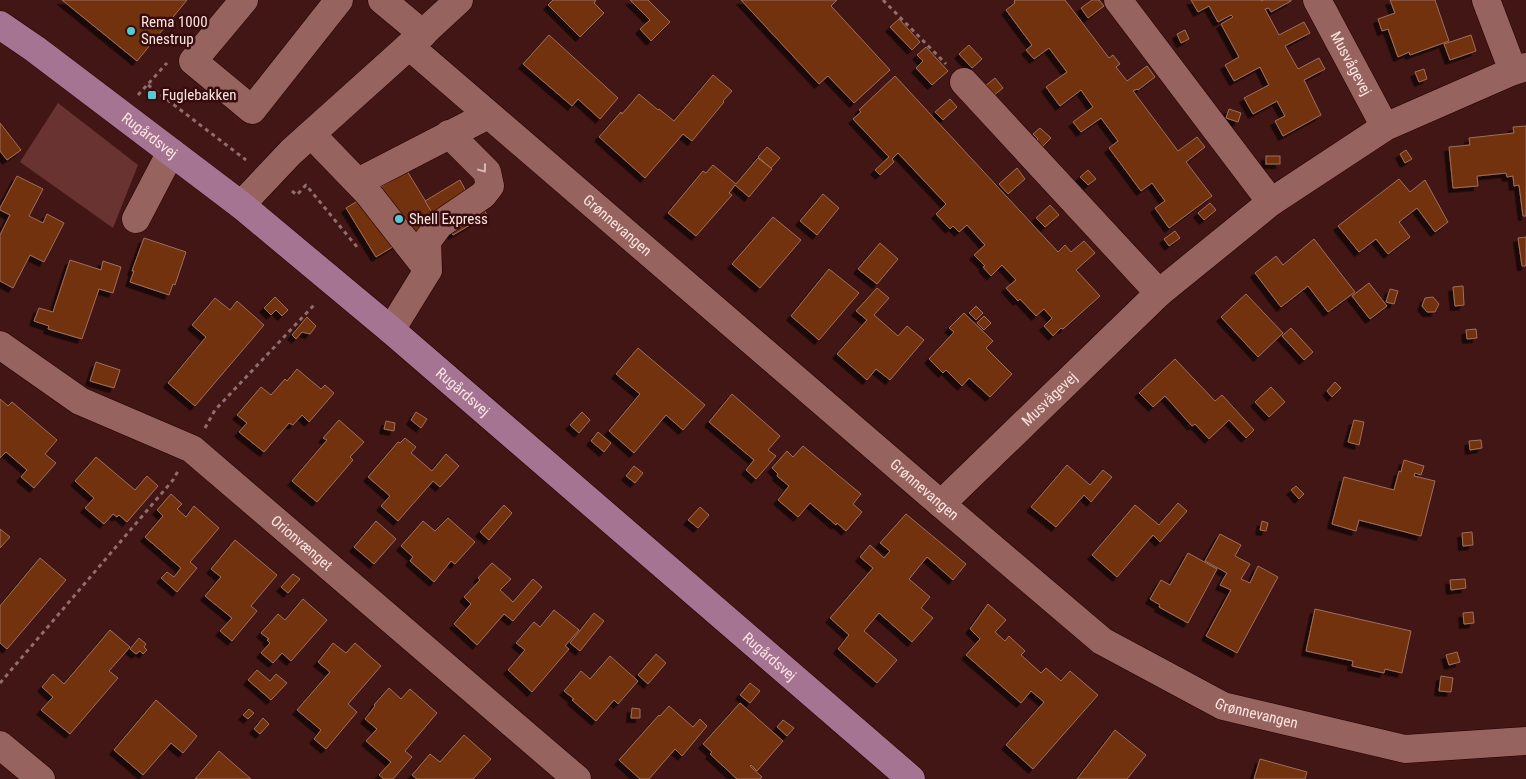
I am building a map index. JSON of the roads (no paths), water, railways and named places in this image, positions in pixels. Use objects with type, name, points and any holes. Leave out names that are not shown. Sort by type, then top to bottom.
[{"type":"main road","name":"Rugårdsvej","points":[[0,25],[35,49],[241,205],[391,330],[911,779]]},
{"type":"street","points":[[244,0],[193,61],[252,110],[339,0]]},
{"type":"street","name":"Grønnevangen","points":[[382,0],[416,40],[488,115],[1102,640],[1223,706],[1405,750],[1526,740]]},
{"type":"street","points":[[241,205],[291,152],[459,0]]},
{"type":"street","points":[[1118,0],[1271,202]]},
{"type":"street","name":"Musvågevej","points":[[1317,0],[1385,127]]},
{"type":"street","name":"Musvågevej","points":[[941,504],[1159,293],[1271,202],[1385,127],[1519,69],[1486,0]]},
{"type":"street","points":[[964,82],[1159,293]]},
{"type":"street","points":[[358,182],[488,115]]},
{"type":"street","points":[[311,134],[367,192],[428,270]]},
{"type":"street","points":[[391,330],[428,270],[427,241],[439,225],[483,195],[490,186],[487,172],[449,134]]},
{"type":"street","points":[[136,219],[171,152]]},
{"type":"street","name":"Orionvænget","points":[[0,346],[80,401],[192,450],[577,779]]},
{"type":"street","points":[[0,745],[41,779]]},
{"type":"place","name":"Rema 1000 Snestrup","points":[[131,31]]},
{"type":"place","name":"Fuglebakken","points":[[152,95]]},
{"type":"place","name":"Shell Express","points":[[399,219]]}]
